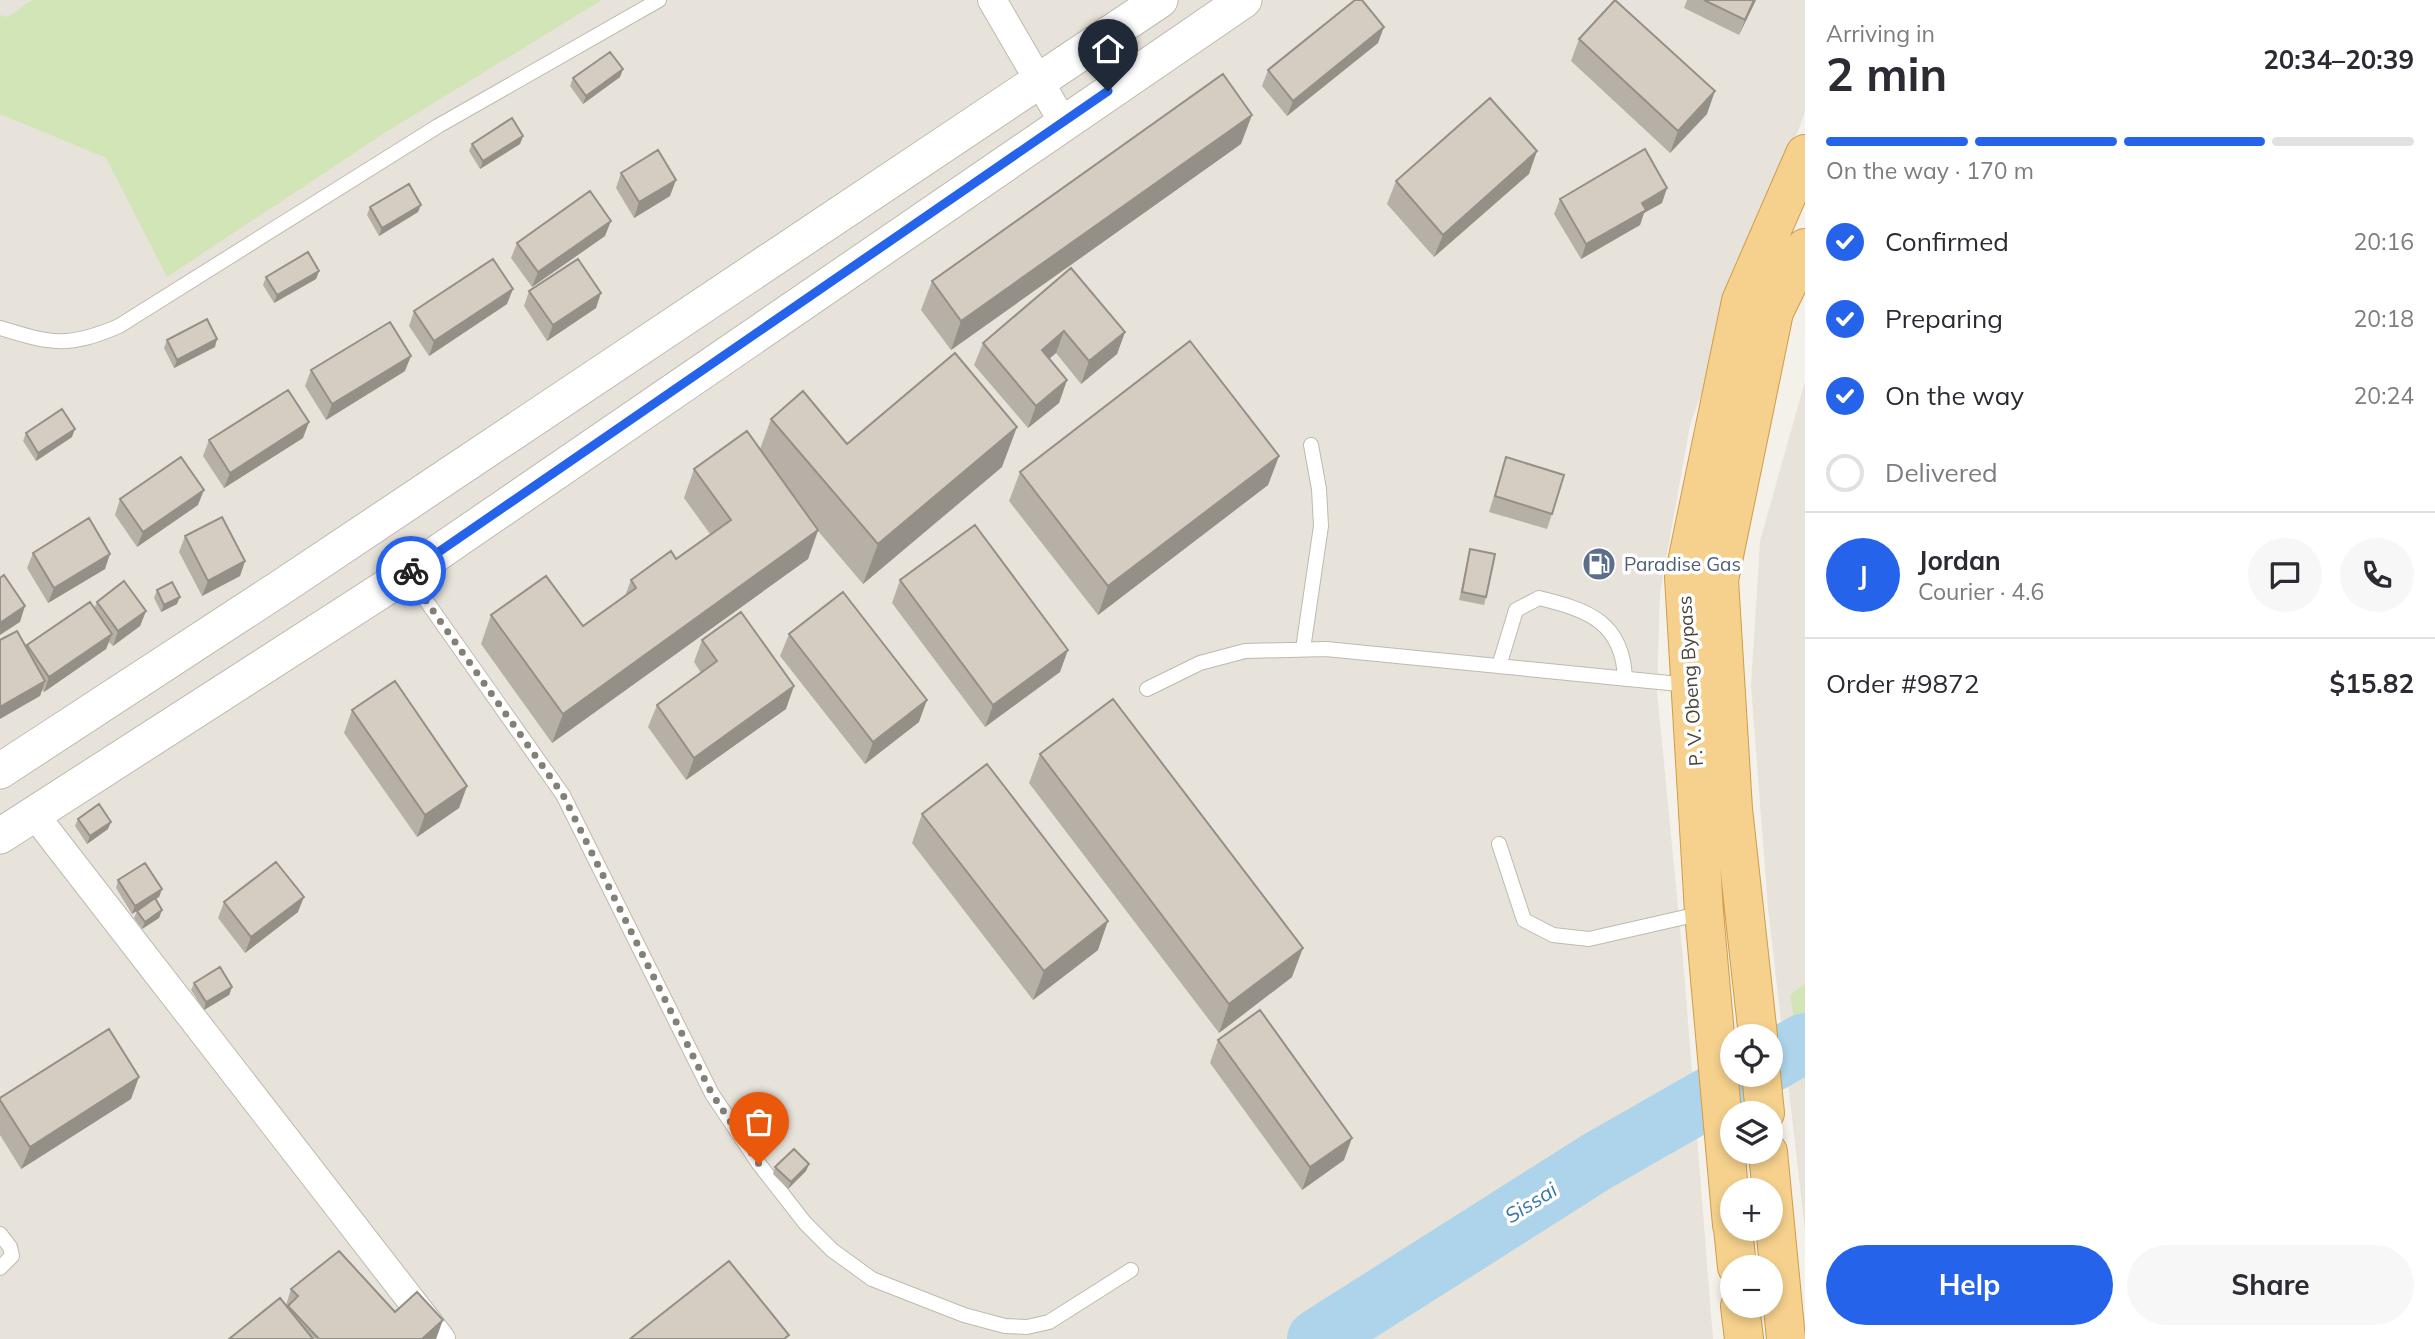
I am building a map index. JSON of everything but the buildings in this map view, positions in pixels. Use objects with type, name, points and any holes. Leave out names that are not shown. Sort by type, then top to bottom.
[{"type":"highway","name":"P. V. Obeng Bypass","points":[[1728,1178],[1722,1121],[1720,1058],[1704,912],[1684,577],[1741,301],[1805,155]]},
{"type":"highway","name":"P. V. Obeng Bypass","points":[[1757,1024],[1733,809],[1719,580],[1774,312],[1805,248]]},
{"type":"highway","points":[[1769,1164],[1788,1322]]},
{"type":"highway","points":[[1742,1318],[1744,1339]]},
{"type":"street","points":[[992,0],[1063,122]]},
{"type":"street","points":[[0,771],[280,588],[1160,0]]},
{"type":"street","points":[[0,836],[407,574],[1244,0]]},
{"type":"street","points":[[34,814],[441,1339]]},
{"type":"lane","points":[[0,328],[48,343],[86,340],[119,326],[438,127],[659,0]]},
{"type":"lane","points":[[1303,649],[1321,526],[1320,489],[1311,444]]},
{"type":"lane","points":[[407,574],[563,795],[712,1094],[759,1164],[805,1223],[832,1250],[872,1279],[964,1315],[1005,1326],[1027,1327],[1049,1322],[1130,1270]]},
{"type":"lane","points":[[1499,666],[1516,610],[1539,598],[1596,616],[1612,631],[1625,668],[1625,679]]},
{"type":"lane","points":[[1147,689],[1200,663],[1245,651],[1303,649],[1690,686]]},
{"type":"lane","points":[[1499,844],[1524,920],[1553,935],[1589,939],[1704,912]]},
{"type":"lane","points":[[0,1234],[10,1247],[12,1256],[0,1268]]},
{"type":"shaded area","points":[[0,0],[1805,0],[1805,112],[1690,425],[1660,593],[1657,691],[1683,958],[1713,1339],[0,1339]]},
{"type":"shaded area","points":[[1805,381],[1805,1231],[1768,908],[1751,685],[1760,541]]},
{"type":"green space","points":[[32,0],[602,0],[383,134],[167,277],[106,158],[0,114],[0,15],[8,17]]},
{"type":"green space","points":[[1805,984],[1805,1084],[1790,995]]},
{"type":"waterway","name":"Sissai","points":[[1783,1055],[1805,1043]]},
{"type":"waterway","name":"Sissai","points":[[1317,1339],[1596,1162],[1727,1087]]},
{"type":"way so far","points":[[411,571],[407,574],[563,795],[605,874],[712,1094],[759,1164]]},
{"type":"place","name":"Paradise Gas","points":[[1599,564]]},
{"type":"route","points":[[411,571],[1108,91]]}]
